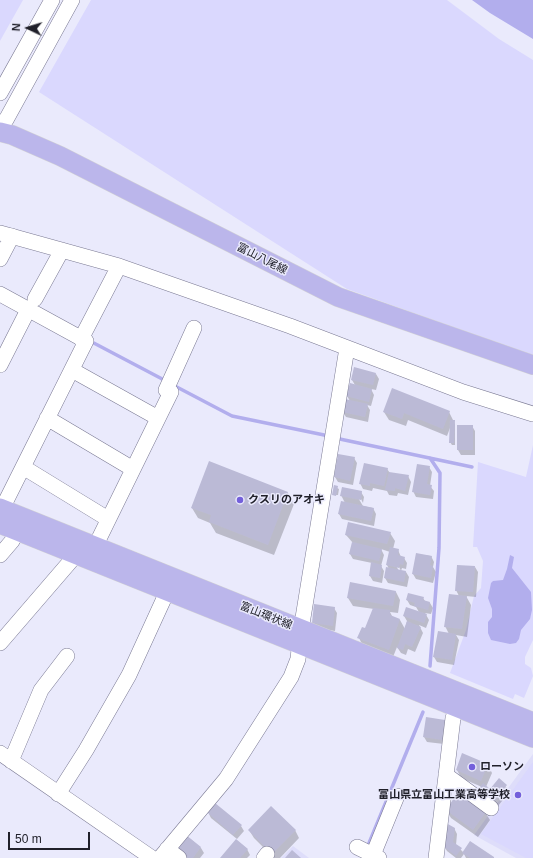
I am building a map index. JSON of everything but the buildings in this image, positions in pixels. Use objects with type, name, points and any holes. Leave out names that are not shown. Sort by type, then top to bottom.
[{"type":"main road","name":"富山八尾線","points":[[2,125],[12,135],[60,156],[338,297],[533,365]]},
{"type":"main road","name":"富山環状線","points":[[4,517],[86,554],[171,585],[460,700],[533,722]]},
{"type":"main road","name":"富山環状線","points":[[4,517],[86,554]]},
{"type":"main road","name":"富山環状線","points":[[460,700],[533,738]]},
{"type":"street","points":[[0,93],[52,0]]},
{"type":"street","points":[[2,125],[72,0]]},
{"type":"street","points":[[0,259],[6,234],[119,266],[347,348],[463,392],[533,414]]},
{"type":"street","points":[[0,366],[62,250]]},
{"type":"street","points":[[84,335],[119,266]]},
{"type":"street","points":[[0,294],[32,305],[84,335],[86,341],[23,467],[4,517],[12,541],[0,555]]},
{"type":"street","points":[[0,643],[86,554],[108,519],[171,392],[169,383],[194,328]]},
{"type":"street","points":[[168,855],[226,779],[291,677],[298,659],[347,348]]},
{"type":"street","points":[[72,370],[158,418]]},
{"type":"street","points":[[47,418],[133,469]]},
{"type":"street","points":[[23,467],[108,519]]},
{"type":"street","points":[[58,794],[86,750],[129,675],[171,585]]},
{"type":"street","points":[[67,656],[41,690],[3,756],[152,858]]},
{"type":"street","points":[[439,856],[446,775],[453,718],[460,700]]},
{"type":"street","points":[[446,775],[491,808]]},
{"type":"street","points":[[368,852],[397,796]]},
{"type":"shaded area","points":[[0,0],[23,0],[0,41]]},
{"type":"shaded area","points":[[91,0],[447,0],[499,39],[533,60],[533,356],[347,289],[39,92]]},
{"type":"shaded area","points":[[472,0],[533,0],[533,39],[490,13]]},
{"type":"shaded area","points":[[533,445],[533,640],[525,657],[525,664],[531,668],[533,676],[524,698],[515,694],[513,699],[450,673],[466,630],[474,596],[481,588],[483,561],[477,547],[473,547],[478,462],[526,477]]},
{"type":"shaded area","points":[[510,555],[514,557],[512,568],[531,592],[532,610],[530,619],[521,630],[519,639],[516,643],[510,644],[491,640],[488,633],[488,622],[492,617],[492,609],[488,598],[491,583],[493,581],[503,580]]},
{"type":"shaded area","name":"富山県立富山工業高等学校","points":[[533,754],[533,858],[516,858],[474,835]]},
{"type":"shaded area","name":"富山県立富山工業高等学校","points":[[533,762],[533,858],[526,858],[481,834]]},
{"type":"shaded area","points":[[293,846],[309,858],[281,858]]},
{"type":"waterway","points":[[90,341],[166,381]]},
{"type":"waterway","points":[[173,385],[232,416],[329,436]]},
{"type":"waterway","points":[[335,438],[472,467]]},
{"type":"waterway","points":[[430,458],[440,473],[439,548],[430,666]]},
{"type":"waterway","points":[[367,848],[423,712]]},
{"type":"place","name":"クスリのアオキ","points":[[240,500]]},
{"type":"place","name":"ローソン","points":[[472,767]]},
{"type":"place","name":"富山県立富山工業高等学校","points":[[518,795]]}]
